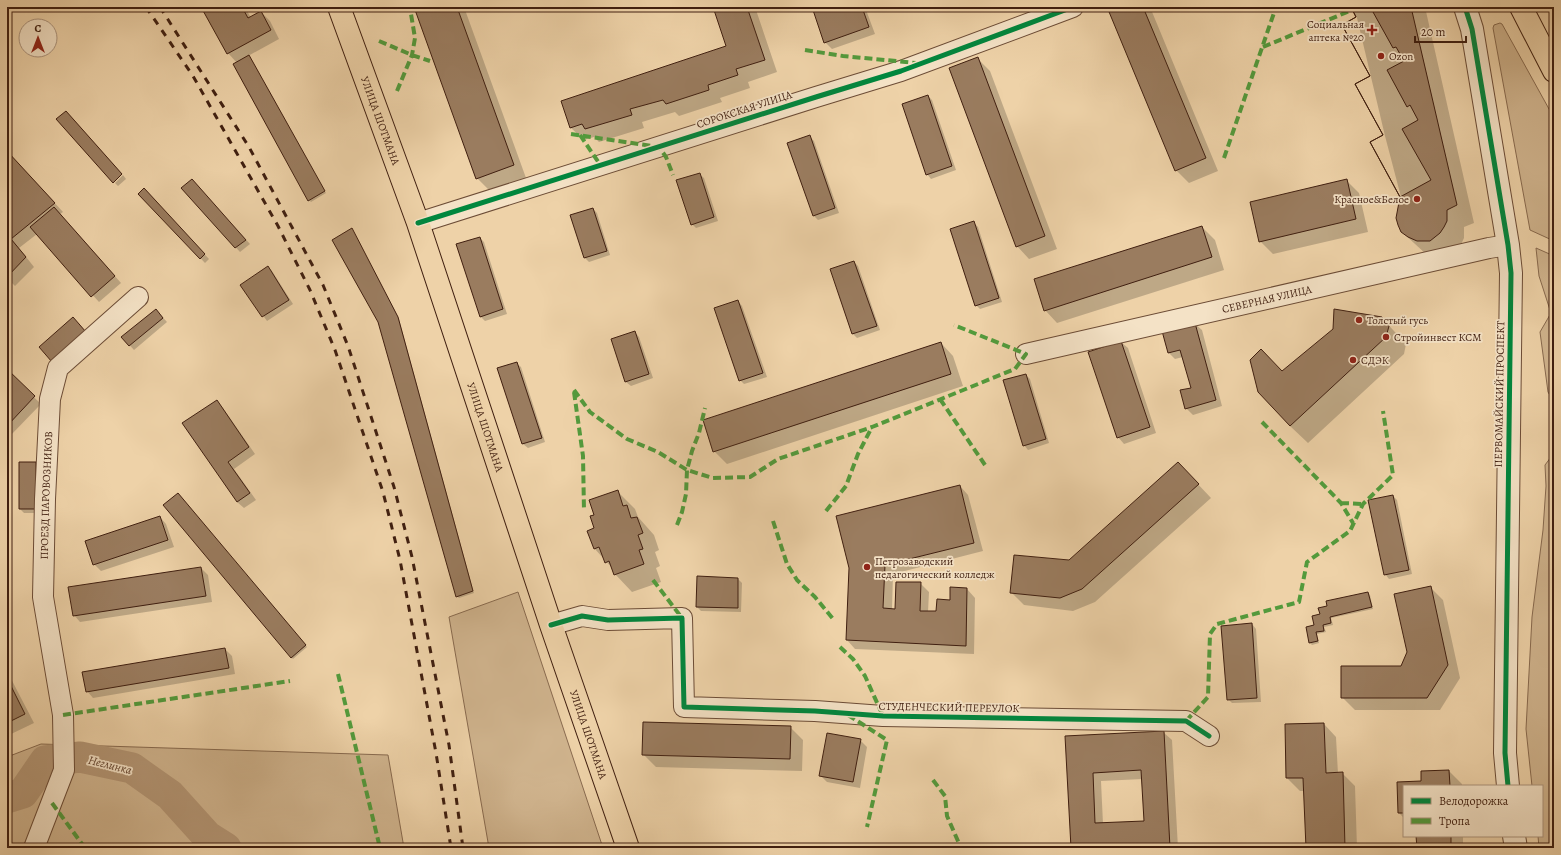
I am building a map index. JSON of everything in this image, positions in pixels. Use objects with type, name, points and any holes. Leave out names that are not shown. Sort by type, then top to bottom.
[{"type":"main road","name":"УЛИЦА ШОТМАНА","points":[[339,7],[418,224],[551,625],[628,848]]},
{"type":"main road","points":[[1521,7],[1554,71]]},
{"type":"street","name":"СОРОКСКАЯ УЛИЦА","points":[[418,224],[901,71],[1073,7]]},
{"type":"street","name":"ПЕРВОМАЙСКИЙ ПРОСПЕКТ","points":[[1465,7],[1472,29],[1508,245],[1511,273],[1505,753],[1508,785]]},
{"type":"street","points":[[1472,29],[1476,12],[1479,7]]},
{"type":"street","name":"СЕВЕРНАЯ УЛИЦА","points":[[1026,354],[1489,248],[1508,245]]},
{"type":"street","name":"ПРОЕЗД ПАРОВОЗНИКОВ","points":[[34,848],[64,770],[63,715],[48,637],[43,597],[44,499],[50,398],[58,368],[138,297]]},
{"type":"street","name":"СТУДЕНЧЕСКИЙ ПЕРЕУЛОК","points":[[551,625],[582,616],[608,620],[682,618],[684,707],[815,711],[883,716],[1186,721],[1209,736]]},
{"type":"street","points":[[1514,837],[1516,848]]},
{"type":"shaded area","points":[[1500,23],[1502,24],[1554,118],[1554,241],[1530,230],[1493,28],[1494,25]]},
{"type":"shaded area","points":[[1536,248],[1554,256],[1554,402],[1548,392],[1540,332],[1551,313],[1539,276]]},
{"type":"shaded area","points":[[1554,453],[1554,848],[1539,848],[1538,837],[1543,837],[1543,785],[1532,785],[1526,729],[1532,617],[1543,530],[1546,486],[1545,465]]},
{"type":"shaded area","points":[[518,592],[603,848],[489,848],[449,617]]},
{"type":"shaded area","points":[[41,744],[388,755],[404,848],[7,848],[7,757]]},
{"type":"building","points":[[201,7],[242,7],[248,18],[261,11],[271,30],[227,54]]},
{"type":"building","points":[[414,7],[457,7],[514,165],[476,179]]},
{"type":"building","points":[[713,7],[747,7],[765,60],[736,69],[738,75],[708,85],[709,90],[666,104],[663,100],[630,109],[632,115],[585,129],[582,124],[570,128],[561,101],[726,46]]},
{"type":"building","points":[[812,7],[862,7],[869,27],[824,43]]},
{"type":"building","points":[[1107,7],[1143,7],[1206,158],[1175,171]]},
{"type":"building","points":[[1351,7],[1383,7],[1373,12],[1393,48],[1396,47],[1404,61],[1387,70],[1407,107],[1410,105],[1418,120],[1402,129],[1431,180],[1400,197],[1370,142],[1383,135],[1355,84],[1370,76],[1342,25],[1356,17]]},
{"type":"building","points":[[1351,7],[1411,7],[1457,205],[1447,210],[1447,221],[1444,227],[1440,233],[1430,241],[1417,241],[1408,237],[1401,232],[1398,225],[1396,218],[1400,197],[1370,142],[1383,135],[1355,84],[1370,76],[1342,25],[1356,17]]},
{"type":"building","points":[[249,55],[325,191],[308,201],[233,64]]},
{"type":"building","points":[[978,57],[1045,236],[1016,247],[949,68]]},
{"type":"building","points":[[928,95],[952,166],[926,175],[902,104]]},
{"type":"building","points":[[66,111],[122,174],[113,183],[56,119]]},
{"type":"building","points":[[810,135],[835,208],[813,216],[787,143]]},
{"type":"building","points":[[7,151],[55,203],[11,239],[26,257],[7,277]]},
{"type":"building","points":[[700,173],[714,217],[691,225],[676,180]]},
{"type":"building","points":[[192,179],[246,240],[235,248],[181,188]]},
{"type":"building","points":[[1347,179],[1356,219],[1259,242],[1250,202]]},
{"type":"building","points":[[144,188],[205,254],[200,259],[138,194]]},
{"type":"building","points":[[54,207],[115,276],[91,297],[30,227]]},
{"type":"building","points":[[593,208],[607,251],[584,258],[570,215]]},
{"type":"building","points":[[974,221],[999,298],[975,306],[950,229]]},
{"type":"building","points":[[1202,226],[1212,257],[1044,311],[1034,279]]},
{"type":"building","points":[[352,228],[398,317],[473,591],[456,597],[378,322],[332,240]]},
{"type":"building","points":[[480,237],[503,309],[480,317],[456,244]]},
{"type":"building","points":[[854,261],[877,326],[852,334],[830,269]]},
{"type":"building","points":[[268,266],[289,300],[262,317],[240,285]]},
{"type":"building","points":[[738,300],[763,373],[739,381],[714,308]]},
{"type":"building","points":[[156,309],[163,318],[129,346],[121,337]]},
{"type":"building","points":[[1334,309],[1382,317],[1389,326],[1386,337],[1290,426],[1258,392],[1250,360],[1261,349],[1282,371],[1333,329]]},
{"type":"building","points":[[73,317],[86,332],[52,362],[39,347]]},
{"type":"building","points":[[1195,323],[1216,400],[1185,409],[1180,390],[1191,388],[1180,350],[1168,353],[1162,331]]},
{"type":"building","points":[[635,331],[649,374],[625,382],[611,339]]},
{"type":"building","points":[[1121,341],[1150,427],[1117,438],[1088,352]]},
{"type":"building","points":[[941,342],[951,374],[713,452],[703,420]]},
{"type":"building","points":[[517,362],[542,438],[522,444],[497,368]]},
{"type":"building","points":[[7,369],[35,396],[7,426]]},
{"type":"building","points":[[1026,374],[1046,439],[1023,446],[1003,380]]},
{"type":"building","points":[[217,400],[249,447],[228,462],[250,493],[237,502],[182,423]]},
{"type":"building","points":[[19,462],[36,462],[36,509],[19,509]]},
{"type":"building","points":[[1178,462],[1199,484],[1082,589],[1060,598],[1010,593],[1014,555],[1069,560]]},
{"type":"building","name":"Петрозаводский педагогический колледж","points":[[960,485],[974,543],[885,565],[883,608],[895,609],[896,582],[921,582],[920,611],[936,611],[937,599],[950,600],[950,587],[967,588],[966,646],[846,640],[849,568],[836,516]]},
{"type":"building","points":[[618,490],[623,506],[627,505],[631,518],[637,517],[643,533],[638,535],[643,549],[639,550],[644,564],[614,575],[609,561],[605,563],[599,547],[594,549],[587,531],[594,528],[590,516],[594,515],[589,500]]},
{"type":"building","points":[[178,493],[306,645],[291,658],[163,505]]},
{"type":"building","points":[[1393,495],[1409,570],[1384,575],[1368,500]]},
{"type":"building","points":[[160,516],[168,540],[93,565],[85,541]]},
{"type":"building","points":[[201,567],[206,596],[73,616],[68,587]]},
{"type":"building","points":[[697,576],[738,578],[738,608],[696,607]]},
{"type":"building","points":[[1431,586],[1448,665],[1427,698],[1341,698],[1341,666],[1401,666],[1407,652],[1394,594]]},
{"type":"building","points":[[1368,592],[1372,607],[1330,617],[1331,623],[1323,625],[1324,631],[1316,632],[1318,641],[1309,643],[1306,627],[1314,625],[1312,616],[1320,614],[1318,608],[1327,606],[1326,601]]},
{"type":"building","points":[[1252,623],[1257,698],[1227,700],[1221,626]]},
{"type":"building","points":[[225,648],[229,668],[86,692],[82,672]]},
{"type":"building","points":[[7,678],[25,714],[7,723]]},
{"type":"building","points":[[643,722],[791,726],[790,759],[642,755]]},
{"type":"building","points":[[1324,723],[1326,773],[1343,772],[1345,848],[1306,848],[1303,778],[1286,778],[1285,724]]},
{"type":"building","points":[[1164,731],[1170,848],[1071,848],[1065,736]],"holes":[[[1141,770],[1144,821],[1095,823],[1093,773]]]},
{"type":"building","points":[[827,733],[861,739],[853,782],[819,776]]},
{"type":"building","points":[[1449,770],[1450,785],[1403,785],[1403,813],[1398,813],[1397,782],[1421,781],[1421,771]]},
{"type":"building","points":[[1416,837],[1451,837],[1451,848],[1417,848]]},
{"type":"waterway","name":"Неглинка","points":[[7,798],[23,793],[45,761],[80,757],[132,768],[170,795],[207,836],[226,848]]},
{"type":"railway","points":[[146,7],[193,76],[278,226],[310,290],[335,350],[383,492],[400,560],[436,753],[451,848]]},
{"type":"railway","points":[[160,7],[249,147],[323,285],[348,346],[394,487],[412,557],[449,745],[463,848]]},
{"type":"marked path","points":[[1224,158],[1276,7]]},
{"type":"marked path","points":[[397,91],[412,55],[415,38],[410,8]]},
{"type":"marked path","points":[[1263,47],[1352,10]]},
{"type":"marked path","points":[[379,41],[430,61]]},
{"type":"marked path","points":[[805,50],[843,56],[916,63]]},
{"type":"marked path","points":[[571,134],[659,147],[666,157],[673,175]]},
{"type":"marked path","points":[[580,135],[601,166]]},
{"type":"marked path","points":[[574,390],[590,412],[627,439],[658,452],[687,470],[713,478],[750,477],[778,459],[872,427],[1015,369],[1026,354],[954,325]]},
{"type":"marked path","points":[[574,392],[583,456],[584,511]]},
{"type":"marked path","points":[[940,399],[985,465]]},
{"type":"marked path","points":[[677,525],[686,494],[687,470],[699,433],[705,408]]},
{"type":"marked path","points":[[1186,721],[1208,697],[1210,634],[1217,624],[1299,602],[1307,562],[1350,531],[1363,504],[1393,475],[1383,411]]},
{"type":"marked path","points":[[1262,422],[1341,503],[1353,523]]},
{"type":"marked path","points":[[826,511],[846,486],[858,454],[872,427]]},
{"type":"marked path","points":[[1341,503],[1363,504]]},
{"type":"marked path","points":[[773,521],[787,564],[797,580],[815,597],[834,620]]},
{"type":"marked path","points":[[653,580],[682,618]]},
{"type":"marked path","points":[[840,647],[853,659],[865,676],[883,716]]},
{"type":"marked path","points":[[338,674],[380,848]]},
{"type":"marked path","points":[[63,715],[290,681]]},
{"type":"marked path","points":[[848,715],[887,740],[867,827]]},
{"type":"marked path","points":[[933,780],[945,796],[947,816],[961,848]]},
{"type":"marked path","points":[[52,803],[85,848]]},
{"type":"cycle path","points":[[418,223],[901,71],[1073,7]]},
{"type":"cycle path","points":[[1465,7],[1472,29],[1508,245],[1511,273],[1505,753],[1508,785]]},
{"type":"cycle path","points":[[551,625],[582,616],[608,620],[682,618],[684,707],[815,711],[883,716],[1186,721],[1209,736]]},
{"type":"place","name":"Социальная аптека №20","points":[[1372,30]]},
{"type":"place","name":"Ozon","points":[[1381,56]]},
{"type":"place","name":"Красное&Белое","points":[[1417,199]]},
{"type":"place","name":"Толстый гусь","points":[[1359,320]]},
{"type":"place","name":"Стройинвест КСМ","points":[[1386,337]]},
{"type":"place","name":"СДЭК","points":[[1353,360]]},
{"type":"place","name":"Петрозаводский педагогический колледж","points":[[867,567]]}]
